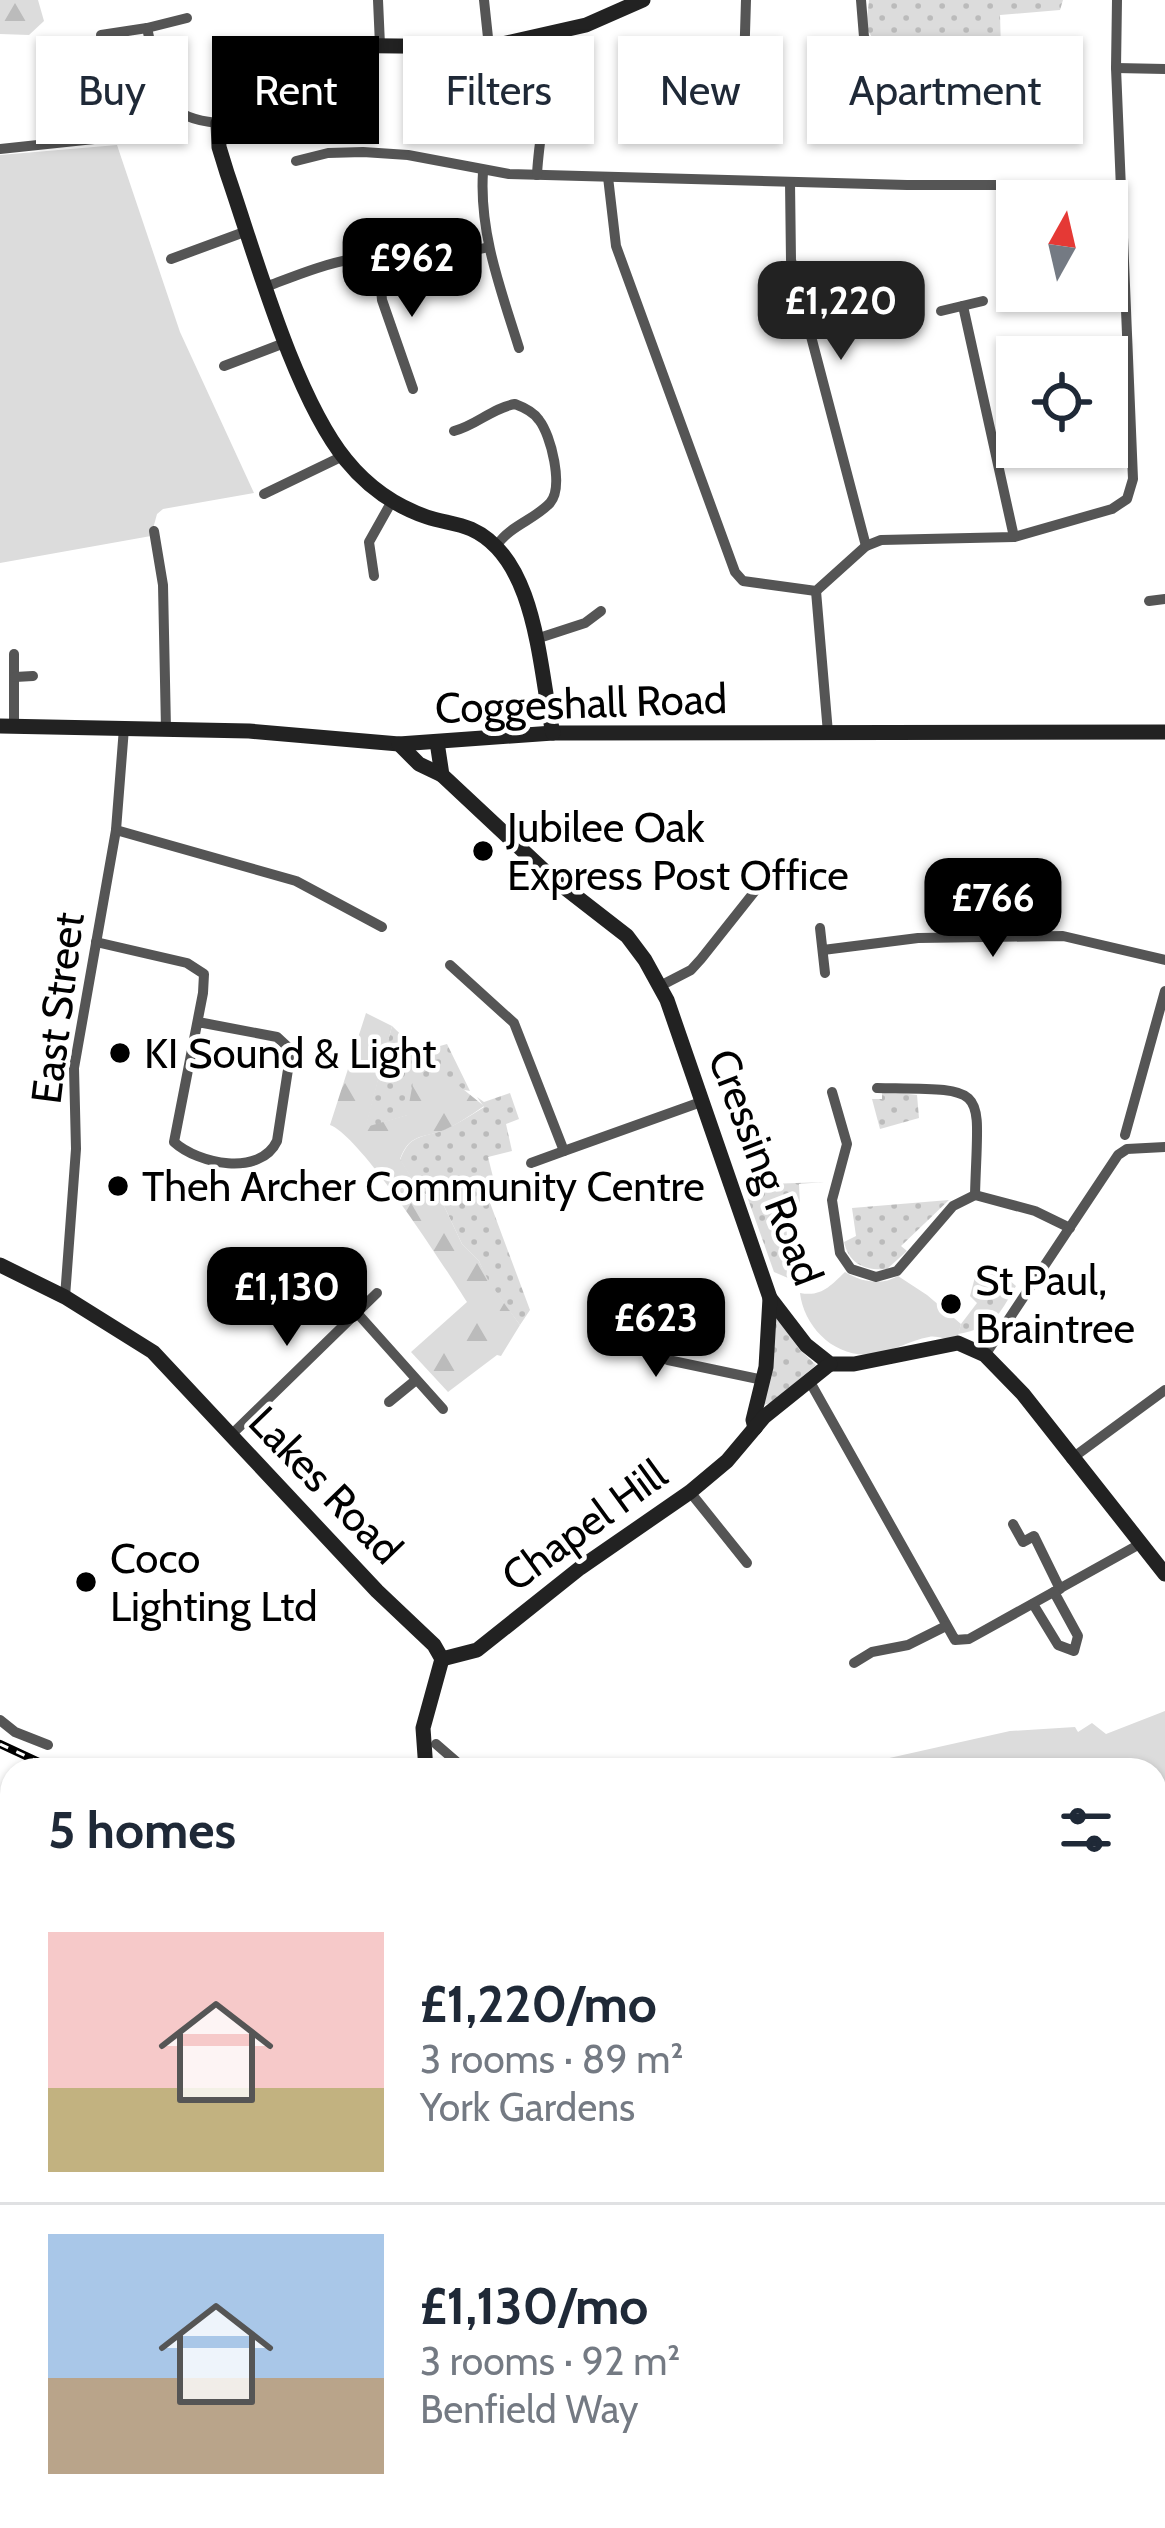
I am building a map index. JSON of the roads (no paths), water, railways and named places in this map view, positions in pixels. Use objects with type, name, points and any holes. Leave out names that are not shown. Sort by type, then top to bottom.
[{"type":"street","points":[[378,0],[380,45],[403,45]]},
{"type":"street","points":[[484,0],[488,36]]},
{"type":"street","points":[[546,36],[586,25],[643,0]]},
{"type":"street","points":[[745,36],[746,0]]},
{"type":"street","points":[[861,0],[864,36]]},
{"type":"street","points":[[1117,0],[1120,180]]},
{"type":"street","points":[[101,35],[187,18]]},
{"type":"street","points":[[147,28],[165,102],[174,112],[212,122]]},
{"type":"street","points":[[1116,68],[1165,69]]},
{"type":"street","points":[[0,149],[47,144]]},
{"type":"street","points":[[219,144],[287,342],[343,456],[392,501],[472,529],[496,545],[518,578],[536,640],[553,733]]},
{"type":"street","points":[[537,175],[541,144]]},
{"type":"street","points":[[296,161],[328,153],[363,152],[408,155],[484,172],[537,175],[996,184]]},
{"type":"street","points":[[484,172],[482,199],[489,247],[520,348]]},
{"type":"street","points":[[608,177],[616,246],[742,581],[816,591],[866,546],[881,540],[1014,537],[1112,509],[1126,499],[1133,479],[1126,312]]},
{"type":"street","points":[[790,182],[791,260],[866,546]]},
{"type":"street","points":[[171,259],[247,231]]},
{"type":"street","points":[[268,286],[330,264],[378,256],[439,256],[489,247]]},
{"type":"street","points":[[378,256],[382,300],[413,389]]},
{"type":"street","points":[[941,311],[982,302]]},
{"type":"street","points":[[963,307],[1014,537]]},
{"type":"street","points":[[224,366],[287,342]]},
{"type":"street","points":[[454,431],[475,426],[498,407],[514,404],[540,420],[558,476],[556,493],[550,503],[513,526],[496,545]]},
{"type":"street","points":[[264,494],[343,456]]},
{"type":"street","points":[[374,576],[369,542],[392,501]]},
{"type":"street","points":[[154,532],[164,585],[166,729]]},
{"type":"street","points":[[816,591],[828,734]]},
{"type":"street","points":[[1149,601],[1165,599]]},
{"type":"street","points":[[536,640],[585,623],[601,611]]},
{"type":"street","points":[[7,726],[14,654]]},
{"type":"street","points":[[15,677],[33,676]]},
{"type":"street","name":"Coggeshall Road","points":[[7,726],[249,730],[399,745],[553,733],[1165,732]]},
{"type":"street","name":"East Street","points":[[65,1297],[76,1149],[74,1068],[116,830],[124,728]]},
{"type":"street","points":[[437,742],[442,775]]},
{"type":"street","name":"Cressing Road","points":[[399,745],[418,764],[442,775],[550,877],[627,937],[660,986],[770,1298],[806,1346],[830,1364]]},
{"type":"street","points":[[116,830],[296,881],[382,927]]},
{"type":"street","points":[[660,986],[691,970],[755,891]]},
{"type":"street","points":[[820,928],[825,973]]},
{"type":"street","points":[[823,950],[918,938],[1063,936],[1165,960]]},
{"type":"street","points":[[696,941],[709,950]]},
{"type":"street","points":[[96,942],[196,967],[205,980],[175,1142],[187,1153],[224,1162],[251,1162],[272,1153],[291,1050],[277,1037],[198,1022]]},
{"type":"street","points":[[450,965],[514,1023],[564,1151]]},
{"type":"street","points":[[985,1355],[1126,1142],[1165,991]]},
{"type":"street","points":[[877,1088],[953,1089],[970,1097],[977,1110],[975,1195]]},
{"type":"street","points":[[832,1092],[847,1144],[832,1192],[834,1213],[845,1263],[858,1273],[887,1276],[903,1267],[953,1206],[975,1195],[1035,1211],[1070,1228]]},
{"type":"street","points":[[531,1163],[701,1102]]},
{"type":"street","points":[[825,1119],[841,1114]]},
{"type":"street","points":[[1126,1142],[1165,1147]]},
{"type":"street","name":"Lakes Road","points":[[0,1265],[65,1297],[153,1352],[434,1645],[442,1659]]},
{"type":"street","points":[[230,1436],[377,1293]]},
{"type":"street","points":[[598,1294],[647,1349],[668,1360],[763,1380]]},
{"type":"street","points":[[755,1428],[770,1298]]},
{"type":"street","points":[[358,1314],[443,1409]]},
{"type":"street","points":[[830,1364],[854,1364],[958,1343],[985,1355],[1023,1394],[1165,1574]]},
{"type":"street","name":"Chapel Hill","points":[[442,1659],[477,1650],[580,1568],[690,1492],[830,1364]]},
{"type":"street","points":[[389,1402],[416,1380]]},
{"type":"street","points":[[810,1382],[955,1640],[969,1639],[1138,1545]]},
{"type":"street","points":[[1071,1459],[1165,1390]]},
{"type":"street","points":[[690,1492],[747,1563]]},
{"type":"street","points":[[1013,1524],[1023,1541],[1034,1536],[1078,1636],[1075,1652],[1058,1646],[1033,1604]]},
{"type":"street","points":[[854,1663],[872,1652],[908,1646],[946,1626]]},
{"type":"street","points":[[425,1758],[423,1728],[442,1659]]},
{"type":"street","points":[[0,1720],[15,1732],[48,1745]]},
{"type":"street","points":[[436,1744],[452,1758]]},
{"type":"railway","points":[[0,1744],[30,1758]]},
{"type":"place","name":"Jubilee Oak Express Post Office","points":[[483,851]]},
{"type":"place","name":"KI Sound & Light","points":[[120,1053]]},
{"type":"place","name":"Theh Archer Community Centre","points":[[118,1186]]},
{"type":"place","name":"St Paul, Braintree","points":[[951,1304]]},
{"type":"place","name":"Coco Lighting Ltd","points":[[86,1582]]}]
